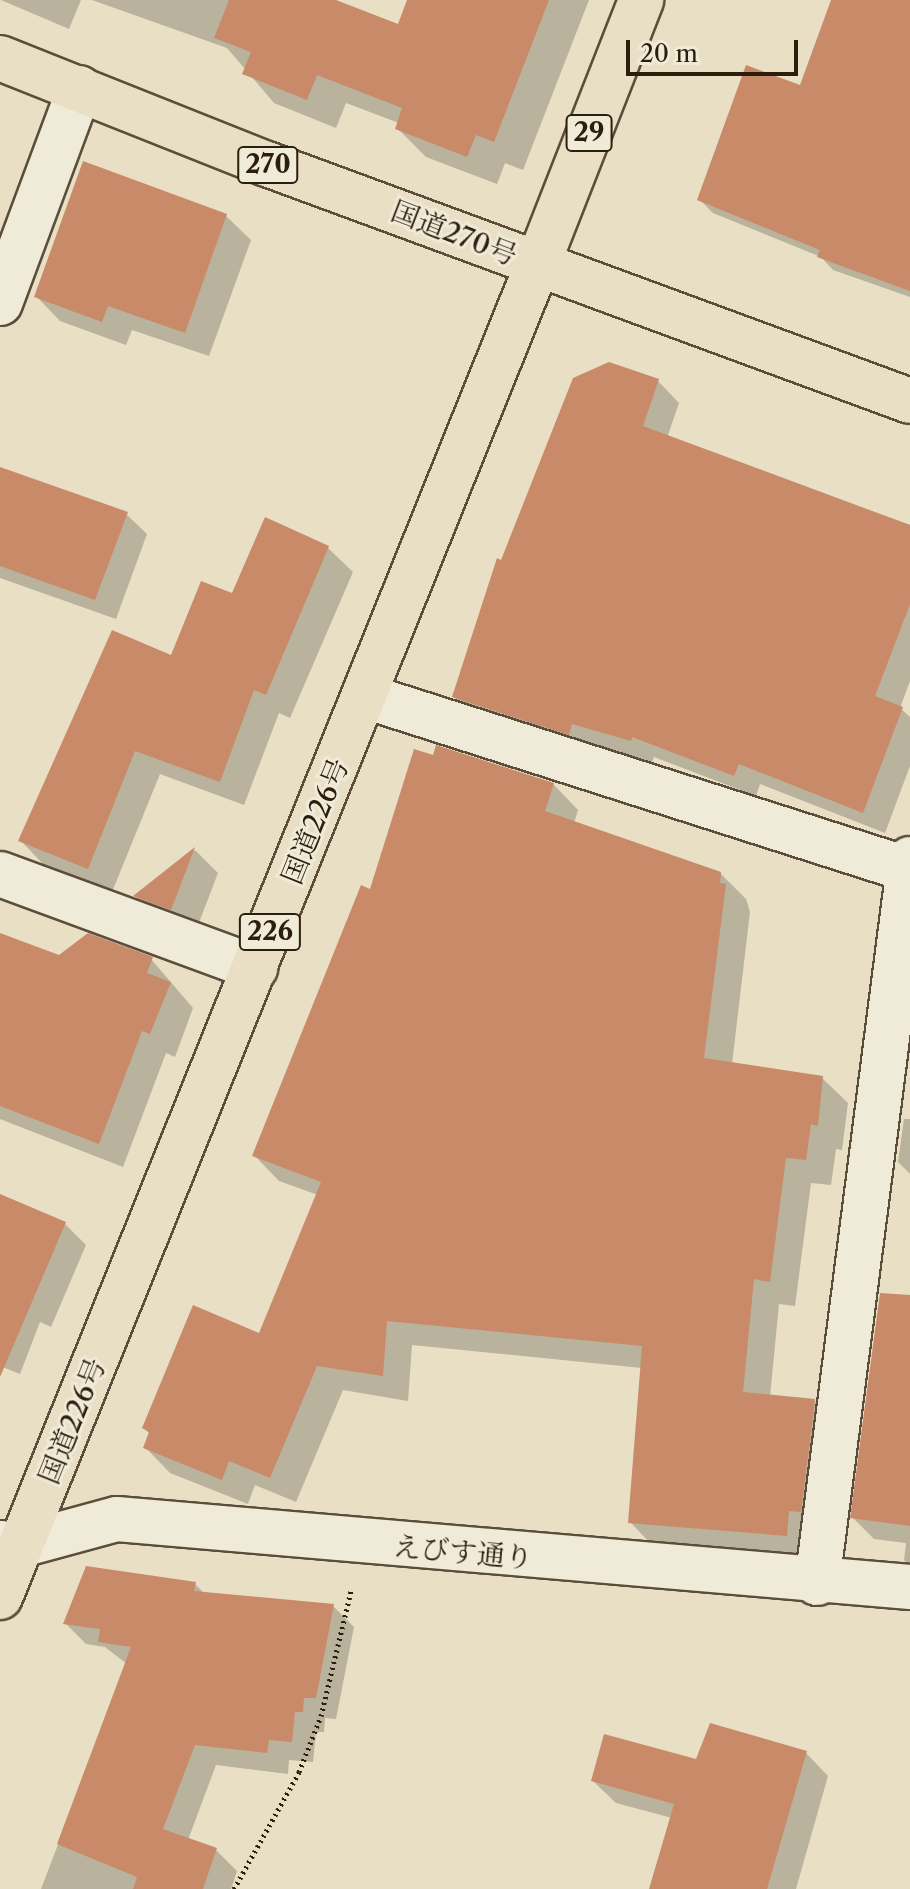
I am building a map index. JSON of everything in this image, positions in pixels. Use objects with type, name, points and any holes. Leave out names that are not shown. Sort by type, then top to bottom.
[{"type":"main road","name":"29","points":[[537,266],[641,0]]},
{"type":"main road","name":"国道270号","points":[[0,58],[537,266],[910,401]]},
{"type":"main road","name":"国道226号","points":[[0,1597],[10,1544],[255,968],[537,266]]},
{"type":"street","points":[[0,303],[80,88]]},
{"type":"street","points":[[365,696],[909,866],[817,1583]]},
{"type":"street","points":[[0,874],[255,968]]},
{"type":"street","name":"えびす通り","points":[[10,1544],[117,1519],[817,1583],[910,1587]]},
{"type":"path","points":[[234,1889],[299,1772],[321,1716],[363,1543]]},
{"type":"building","points":[[229,0],[336,0],[398,24],[407,0],[549,0],[494,142],[476,135],[467,157],[395,129],[402,108],[317,75],[307,100],[242,74],[251,52],[214,38]]},
{"type":"building","points":[[831,0],[910,0],[910,291],[817,257],[820,250],[697,200],[746,65],[800,85]]},
{"type":"building","points":[[83,161],[227,214],[185,333],[108,306],[102,322],[34,297]]},
{"type":"building","points":[[609,362],[659,379],[643,426],[910,525],[910,604],[875,696],[903,707],[863,813],[739,764],[734,776],[632,737],[631,741],[572,724],[569,735],[452,697],[497,558],[501,560],[573,378]]},
{"type":"building","points":[[0,467],[128,512],[95,600],[0,566]]},
{"type":"building","points":[[265,517],[329,546],[266,695],[254,690],[220,782],[135,751],[88,869],[18,841],[112,630],[171,655],[201,581],[232,593]]},
{"type":"building","points":[[436,745],[554,783],[545,811],[721,872],[720,883],[726,884],[704,1058],[823,1076],[818,1126],[811,1124],[806,1160],[786,1158],[770,1282],[754,1279],[743,1392],[815,1399],[801,1512],[789,1511],[787,1536],[628,1523],[642,1346],[387,1321],[383,1376],[317,1366],[270,1478],[229,1461],[222,1480],[143,1448],[149,1432],[142,1428],[193,1305],[259,1333],[321,1182],[252,1156],[361,885],[370,889],[414,749],[433,755]]},
{"type":"building","points":[[195,847],[171,910],[133,896]]},
{"type":"building","points":[[0,933],[59,955],[88,933],[153,957],[147,973],[171,982],[150,1034],[142,1031],[99,1144],[0,1106]]},
{"type":"building","points":[[0,1194],[66,1222],[0,1377]]},
{"type":"building","points":[[880,1293],[910,1295],[910,1526],[850,1518]]},
{"type":"building","points":[[86,1566],[196,1582],[194,1591],[334,1604],[316,1698],[304,1698],[303,1712],[295,1712],[292,1742],[269,1740],[267,1753],[195,1745],[163,1829],[217,1848],[203,1889],[133,1889],[137,1877],[57,1844],[131,1647],[98,1642],[100,1629],[63,1624]]},
{"type":"building","points":[[710,1723],[807,1751],[767,1889],[649,1889],[674,1804],[591,1781],[604,1734],[696,1759]]}]
